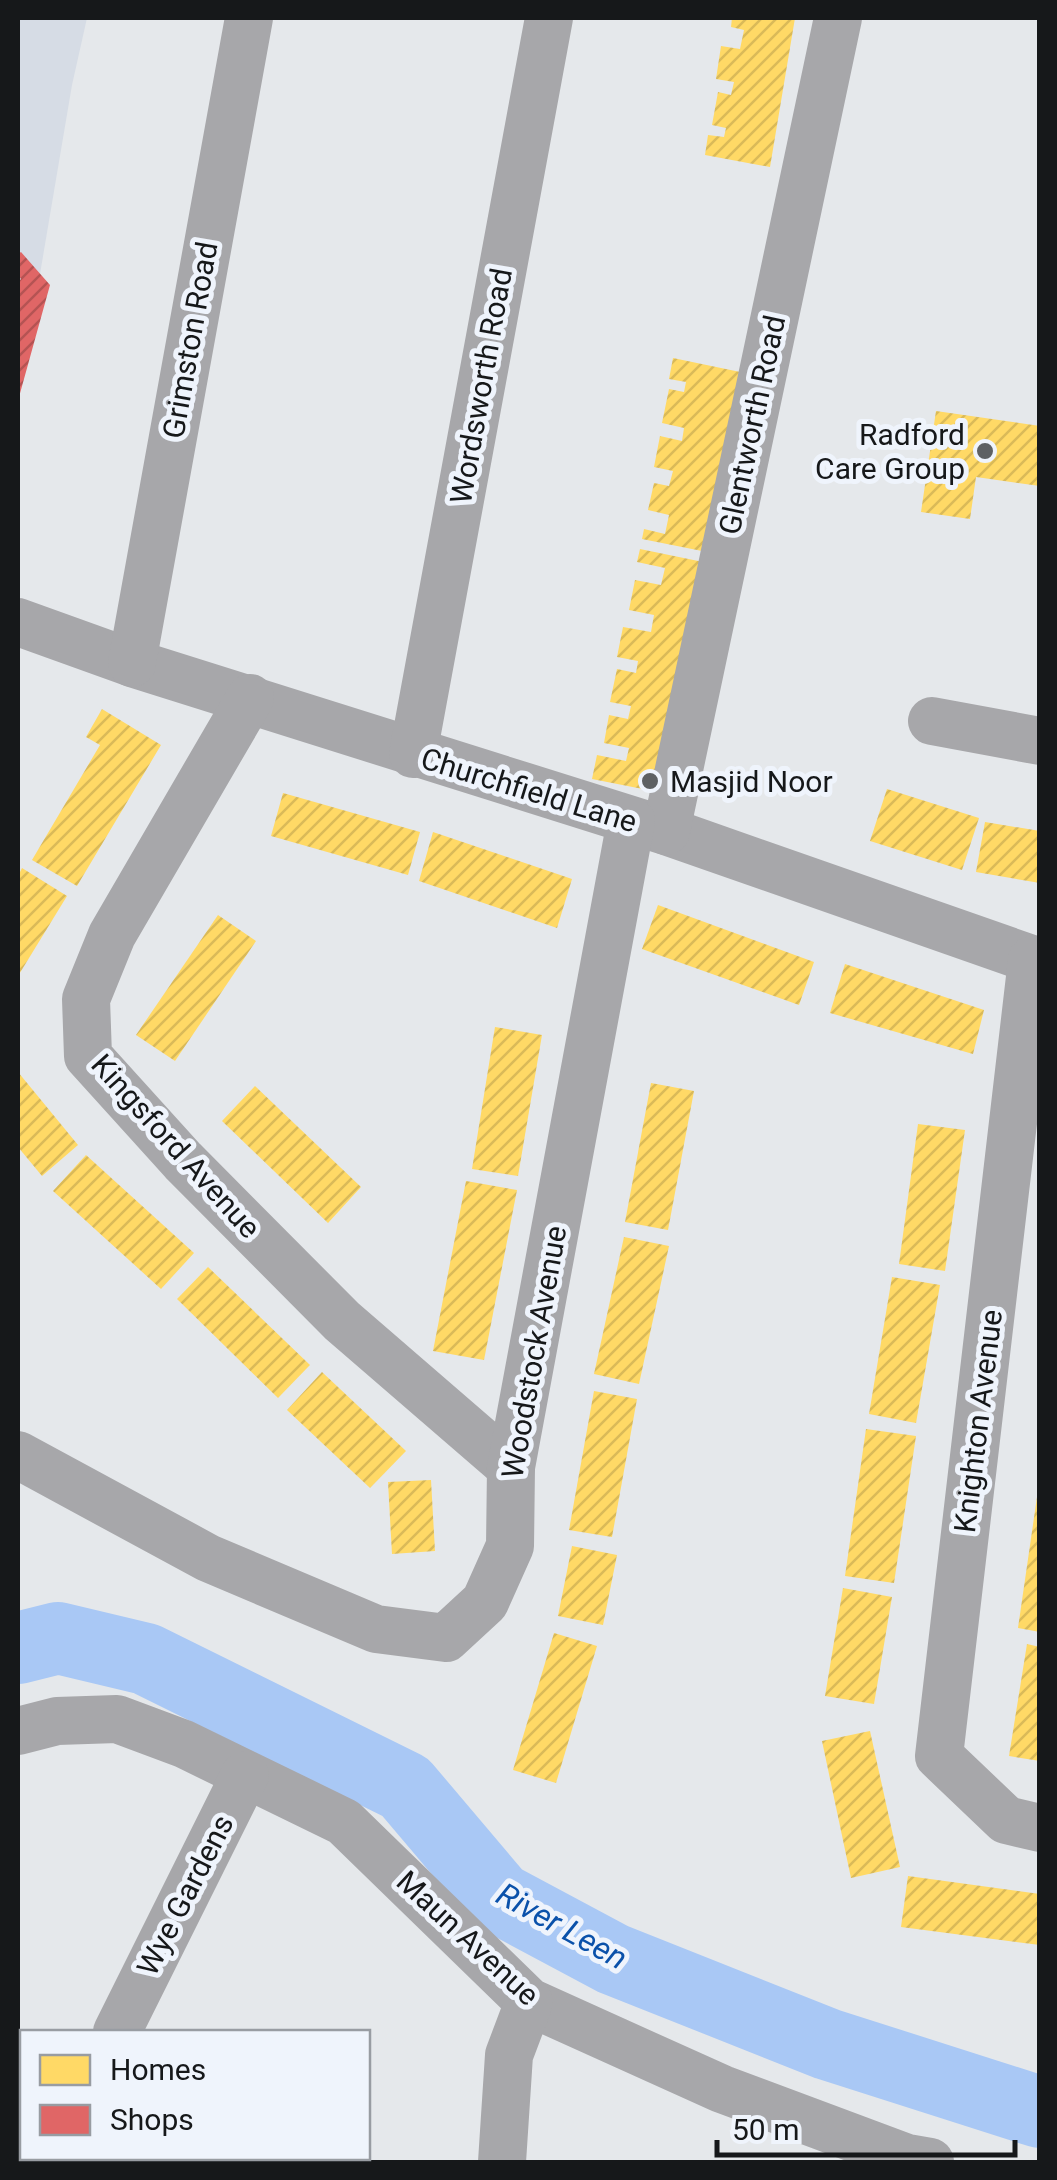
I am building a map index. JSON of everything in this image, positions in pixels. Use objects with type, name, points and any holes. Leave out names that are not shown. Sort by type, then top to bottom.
[{"type":"street","name":"Grimston Road","points":[[132,664],[250,18]]},
{"type":"street","name":"Wordsworth Road","points":[[414,754],[549,18]]},
{"type":"street","name":"Glentworth Road","points":[[648,826],[838,18]]},
{"type":"street","name":"Churchfield Lane","points":[[18,622],[132,664],[648,826],[1036,961]]},
{"type":"street","name":"Kingsford Avenue","points":[[250,698],[112,936],[86,999],[88,1056],[183,1162],[342,1321],[510,1466]]},
{"type":"street","points":[[932,721],[1040,741]]},
{"type":"street","name":"Woodstock Avenue","points":[[18,1455],[225,1565],[376,1629],[446,1638],[485,1602],[510,1546],[510,1466],[648,826]]},
{"type":"street","name":"Knighton Avenue","points":[[1036,961],[939,1756],[1006,1820],[1040,1828]]},
{"type":"street","name":"Maun Avenue","points":[[18,1731],[57,1722],[116,1719],[184,1744],[344,1822],[529,2002],[722,2089],[907,2158],[930,2162]]},
{"type":"street","name":"Wye Gardens","points":[[112,2015],[245,1775]]},
{"type":"street","points":[[502,2162],[509,2055],[529,2002]]},
{"type":"shaded area","points":[[18,18],[87,18],[19,398]]},
{"type":"building: Homes","points":[[732,18],[795,18],[770,167],[705,155],[708,135],[724,137],[726,128],[712,125],[718,92],[731,95],[734,82],[716,79],[721,46],[740,49],[744,30],[731,27]]},
{"type":"building: Homes","points":[[673,358],[745,373],[707,552],[642,539],[644,529],[665,534],[669,515],[648,510],[654,483],[669,486],[673,471],[654,467],[660,436],[682,441],[684,428],[662,423],[669,389],[684,392],[686,382],[669,379]]},
{"type":"building: Homes","name":"Radford Care Group","points":[[936,411],[1040,426],[1040,486],[976,477],[970,519],[921,512]]},
{"type":"building: Homes","points":[[640,549],[708,563],[663,793],[592,779],[597,755],[626,761],[629,748],[604,743],[609,715],[628,719],[631,706],[610,702],[617,669],[636,673],[638,661],[617,657],[623,627],[651,632],[654,615],[629,610],[635,580],[661,585],[665,568],[637,562]]},
{"type":"building: Homes","points":[[102,709],[161,745],[77,886],[32,860],[100,745],[86,737]]},
{"type":"building: Homes","points":[[887,789],[979,818],[962,870],[870,841]]},
{"type":"building: Homes","points":[[283,793],[420,832],[408,875],[271,836]]},
{"type":"building: Homes","points":[[985,822],[1040,831],[1040,883],[976,872]]},
{"type":"building: Homes","points":[[433,832],[572,879],[557,928],[419,881]]},
{"type":"building: Homes","points":[[22,868],[67,896],[18,976],[18,876]]},
{"type":"building: Homes","points":[[658,905],[814,962],[799,1005],[642,949]]},
{"type":"building: Homes","points":[[218,915],[256,941],[175,1061],[136,1035]]},
{"type":"building: Homes","points":[[845,964],[984,1010],[973,1054],[830,1013]]},
{"type":"building: Homes","points":[[495,1027],[542,1035],[518,1176],[472,1169]]},
{"type":"building: Homes","points":[[18,1072],[78,1145],[42,1176],[18,1147]]},
{"type":"building: Homes","points":[[651,1083],[694,1091],[668,1230],[625,1222]]},
{"type":"building: Homes","points":[[255,1086],[361,1187],[328,1223],[222,1121]]},
{"type":"building: Homes","points":[[918,1124],[965,1130],[945,1271],[899,1264]]},
{"type":"building: Homes","points":[[86,1155],[194,1253],[161,1289],[53,1191]]},
{"type":"building: Homes","points":[[466,1181],[517,1190],[484,1360],[433,1351]]},
{"type":"building: Homes","points":[[624,1237],[669,1246],[639,1384],[594,1374]]},
{"type":"building: Homes","points":[[208,1267],[310,1365],[278,1398],[177,1299]]},
{"type":"building: Homes","points":[[892,1277],[940,1285],[916,1423],[869,1414]]},
{"type":"building: Homes","points":[[322,1372],[406,1451],[370,1488],[287,1410]]},
{"type":"building: Homes","points":[[594,1391],[637,1399],[612,1537],[569,1530]]},
{"type":"building: Homes","points":[[866,1429],[916,1436],[894,1583],[845,1576]]},
{"type":"building: Homes","points":[[431,1480],[435,1551],[392,1554],[388,1482]]},
{"type":"building: Homes","points":[[1040,1497],[1040,1632],[1018,1628]]},
{"type":"building: Homes","points":[[572,1546],[617,1555],[603,1625],[558,1616]]},
{"type":"building: Homes","points":[[843,1588],[892,1597],[874,1704],[825,1696]]},
{"type":"building: Homes","points":[[554,1633],[597,1646],[556,1783],[513,1770]]},
{"type":"building: Homes","points":[[1027,1644],[1040,1647],[1040,1761],[1009,1756]]},
{"type":"building: Homes","points":[[870,1731],[900,1867],[851,1878],[822,1741]]},
{"type":"building: Homes","points":[[908,1876],[1040,1894],[1040,1945],[901,1927]]},
{"type":"building: Shops","points":[[21,252],[50,285],[19,397],[18,254]]},
{"type":"waterway","name":"River Leen","points":[[18,1648],[58,1638],[146,1659],[405,1787],[499,1898],[613,1959],[827,2044],[1040,2112]]},
{"type":"place","name":"Radford Care Group","points":[[985,451]]},
{"type":"place","name":"Masjid Noor","points":[[650,781]]}]
